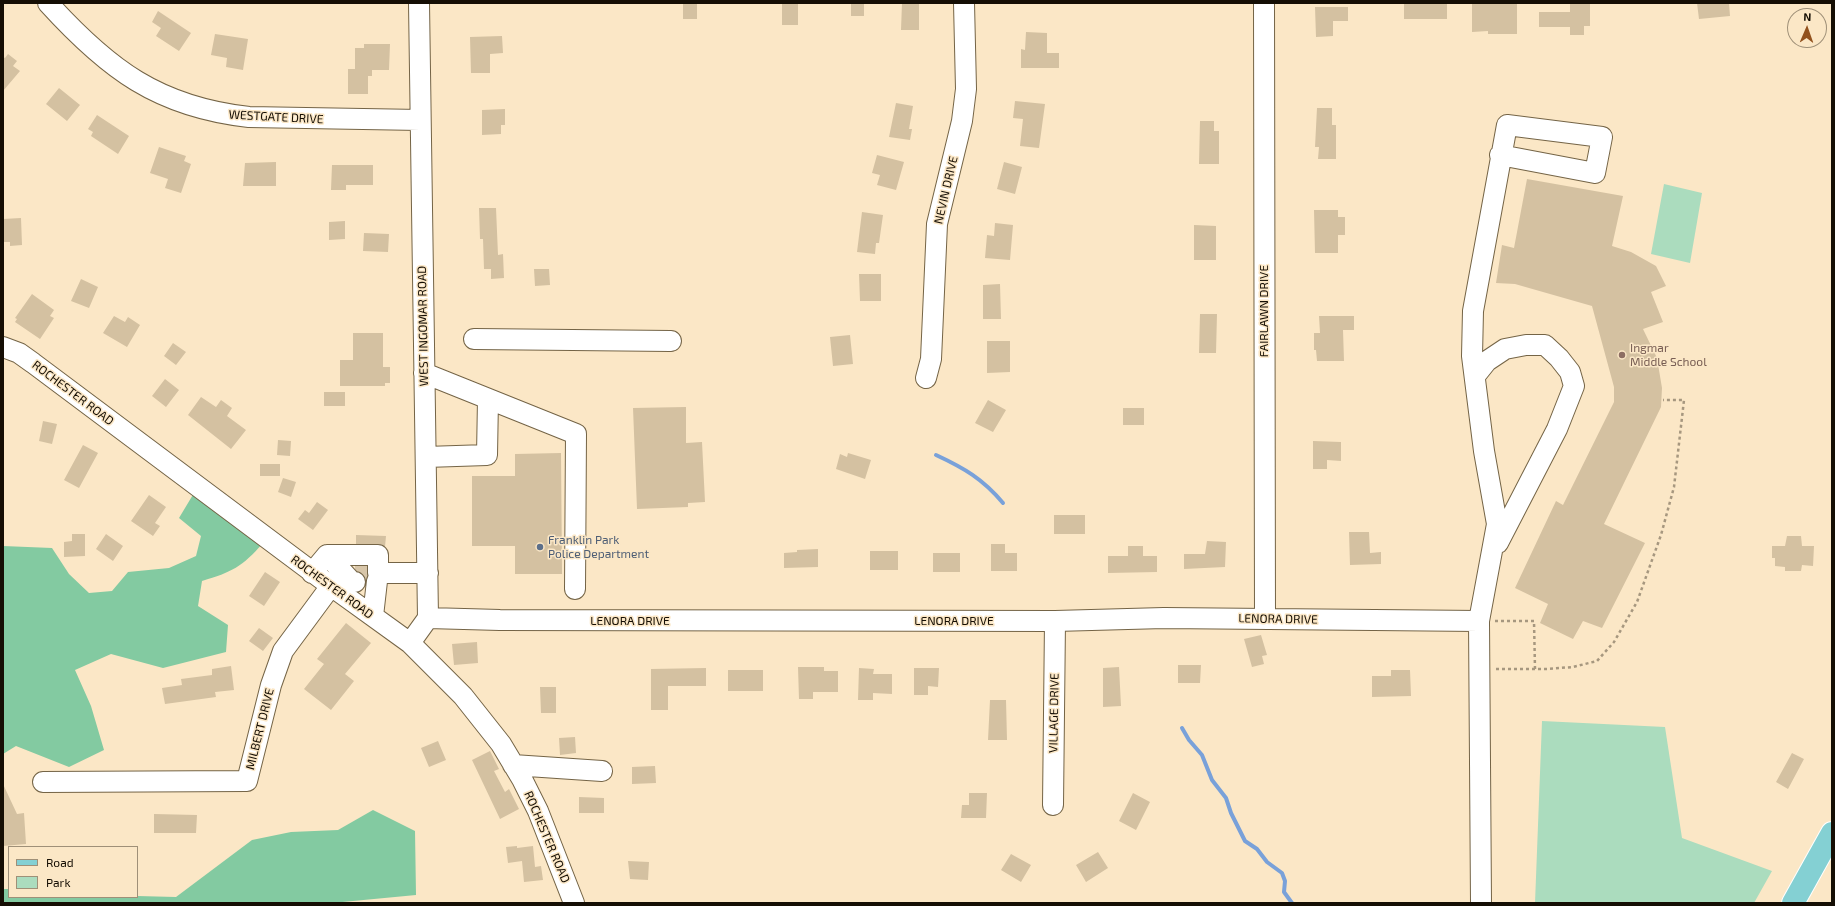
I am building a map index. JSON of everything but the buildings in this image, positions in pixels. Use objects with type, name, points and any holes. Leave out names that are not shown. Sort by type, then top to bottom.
[{"type":"main road","points":[[1793,903],[1832,833]]},
{"type":"street","name":"WESTGATE DRIVE","points":[[48,3],[71,29],[124,73],[149,89],[196,108],[222,114],[249,117],[420,120]]},
{"type":"street","name":"WEST INGOMAR ROAD","points":[[419,3],[428,618]]},
{"type":"street","name":"NEVIN DRIVE","points":[[926,378],[931,359],[937,224],[962,121],[966,89],[964,3]]},
{"type":"street","name":"FAIRLAWN DRIVE","points":[[1264,3],[1265,618]]},
{"type":"street","points":[[1481,903],[1479,621],[1493,553],[1497,524],[1484,451],[1472,356],[1473,311],[1500,155],[1507,125],[1602,137],[1595,173],[1500,155]]},
{"type":"street","points":[[474,339],[670,341]]},
{"type":"street","points":[[1475,376],[1487,361],[1505,349],[1526,345],[1545,345],[1559,358],[1570,372],[1574,386],[1557,429],[1493,553]]},
{"type":"street","name":"ROCHESTER ROAD","points":[[3,348],[19,354],[33,363],[312,573],[360,577],[373,616],[410,643],[464,696],[501,744],[538,811],[574,903]]},
{"type":"street","points":[[424,373],[576,434],[575,589]]},
{"type":"street","points":[[426,457],[487,454],[488,399]]},
{"type":"street","points":[[312,573],[327,555]]},
{"type":"street","points":[[327,555],[378,555],[360,577]]},
{"type":"street","points":[[327,555],[360,577],[428,573]]},
{"type":"street","points":[[360,577],[373,616]]},
{"type":"street","name":"MILBERT DRIVE","points":[[43,782],[247,781],[271,685],[283,651],[360,577]]},
{"type":"street","name":"LENORA DRIVE","points":[[428,618],[500,620],[1055,622],[1164,618],[1265,618],[1479,621]]},
{"type":"street","points":[[410,643],[428,618]]},
{"type":"street","name":"VILLAGE DRIVE","points":[[1053,805],[1055,622]]},
{"type":"street","points":[[513,764],[602,771]]},
{"type":"path","points":[[1479,670],[1572,667],[1597,661],[1614,642],[1637,602],[1662,535],[1674,487],[1684,400],[1663,400]]},
{"type":"path","points":[[1479,621],[1534,621],[1535,669]]},
{"type":"green space","points":[[1664,184],[1702,193],[1690,263],[1651,254]]},
{"type":"green space","points":[[194,493],[263,543],[249,558],[236,568],[202,581],[198,606],[228,625],[226,652],[163,668],[111,654],[75,670],[91,706],[104,750],[69,767],[16,746],[3,754],[3,546],[52,548],[69,574],[89,593],[112,591],[128,572],[169,568],[196,556],[201,536],[179,518]]},
{"type":"green space","points":[[1542,721],[1665,727],[1682,838],[1772,871],[1754,903],[1535,903]]},
{"type":"green space","points":[[373,810],[415,831],[416,895],[332,903],[3,903],[3,889],[8,889],[8,898],[138,898],[138,896],[176,897],[252,840],[291,832],[338,830]]},
{"type":"waterway","points":[[936,455],[972,475],[988,487],[1003,503]]},
{"type":"waterway","points":[[1182,728],[1189,740],[1202,755],[1212,780],[1226,798],[1231,813],[1245,841],[1257,849],[1267,862],[1282,873],[1285,881],[1284,892],[1292,903]]},
{"type":"tunnel","points":[[355,572],[371,572]]},
{"type":"place","name":"Ingmar Middle School","points":[[1622,355]]},
{"type":"place","name":"Franklin Park Police Department","points":[[540,547]]}]
